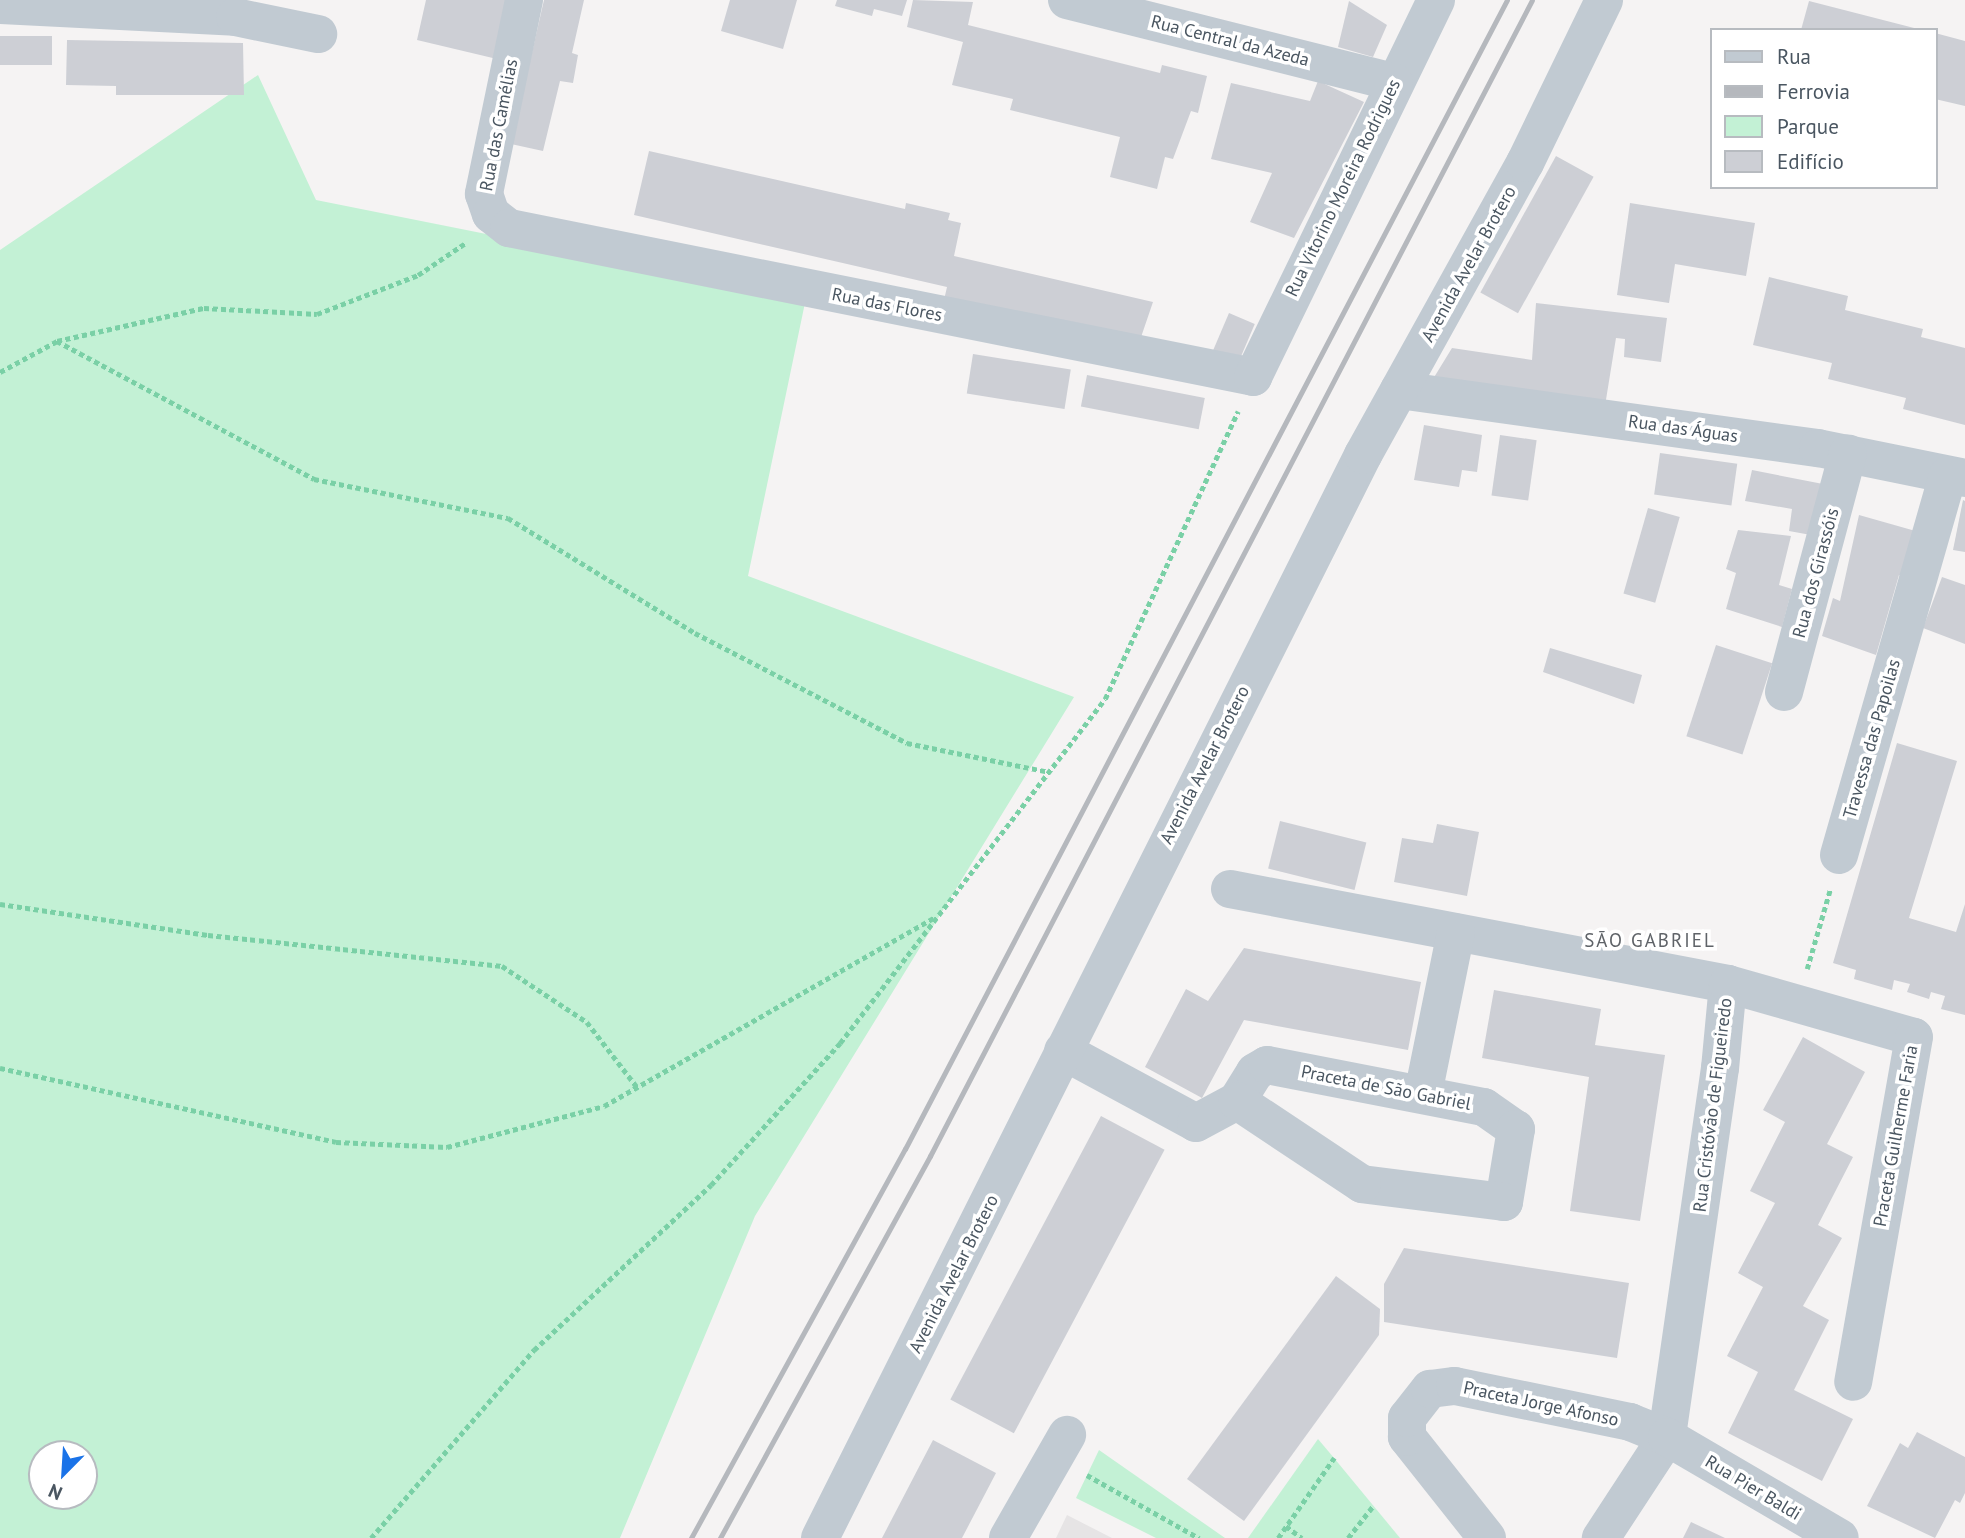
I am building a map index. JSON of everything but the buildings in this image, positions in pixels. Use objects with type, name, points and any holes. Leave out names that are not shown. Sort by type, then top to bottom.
[{"type":"street","name":"Rua das Camélias","points":[[514,231],[491,214],[484,194],[524,0]]},
{"type":"street","name":"Rua Central da Azeda","points":[[1067,0],[1394,82]]},
{"type":"street","name":"Rua Vitorino Moreira Rodrigues","points":[[1253,377],[1436,0]]},
{"type":"street","name":"Avenida Avelar Brotero","points":[[820,1538],[1063,1051],[1399,390],[1525,163],[1604,0]]},
{"type":"street","points":[[0,5],[234,17],[318,34]]},
{"type":"street","name":"Rua das Flores","points":[[514,231],[1253,377]]},
{"type":"street","name":"Rua das Águas","points":[[1399,390],[1848,453],[1956,476]]},
{"type":"street","name":"Rua dos Girassóis","points":[[1784,692],[1848,453]]},
{"type":"street","name":"Travessa das Papoilas","points":[[1839,855],[1956,476]]},
{"type":"street","name":"Rua Cristóvão de Figueiredo","points":[[1230,889],[1728,984],[1720,1068],[1667,1437]]},
{"type":"street","points":[[1423,1094],[1457,932]]},
{"type":"street","name":"Praceta Guilherme Faria","points":[[1728,984],[1914,1037],[1853,1382]]},
{"type":"street","name":"Praceta de São Gabriel","points":[[1063,1051],[1196,1123],[1237,1101],[1255,1072],[1267,1065],[1484,1107],[1516,1129],[1504,1202],[1362,1184],[1237,1101]]},
{"type":"street","name":"Praceta Jorge Afonso","points":[[1487,1538],[1407,1437],[1407,1418],[1430,1389],[1455,1386],[1559,1405],[1630,1422],[1667,1437]]},
{"type":"street","points":[[1008,1538],[1067,1435]]},
{"type":"street","points":[[1601,1538],[1667,1437]]},
{"type":"street","name":"Rua Pier Baldi","points":[[1667,1437],[1827,1535]]},
{"type":"path","points":[[0,372],[57,341],[204,308],[317,314],[418,275],[478,235],[514,231]]},
{"type":"path","points":[[57,341],[314,478],[508,518],[695,633],[907,743],[1049,772]]},
{"type":"path","points":[[371,1538],[534,1350],[710,1185],[840,1043],[1105,699],[1253,377]]},
{"type":"path","points":[[1798,1003],[1839,855]]},
{"type":"path","points":[[0,904],[208,935],[502,966],[587,1022],[637,1087]]},
{"type":"path","points":[[0,1068],[336,1142],[447,1147],[604,1106],[939,914]]},
{"type":"path","points":[[1278,1538],[1334,1458]]},
{"type":"path","points":[[1087,1475],[1199,1538]]},
{"type":"path","points":[[1348,1538],[1373,1506]]},
{"type":"path","points":[[1286,1526],[1302,1538]]},
{"type":"shaded area","points":[[1067,1515],[1112,1538],[1056,1538]]},
{"type":"green space","points":[[258,75],[316,200],[806,298],[748,576],[1074,697],[755,1216],[620,1538],[0,1538],[0,250]]},
{"type":"green space","points":[[1318,1439],[1334,1458],[1400,1538],[1248,1538]]},
{"type":"green space","points":[[1099,1450],[1225,1538],[1156,1538],[1076,1498]]},
{"type":"railway","points":[[691,1538],[905,1149],[1507,0]]},
{"type":"railway","points":[[720,1538],[930,1156],[1532,0]]},
{"type":"district","name":"SÃO GABRIEL","points":[[1650,941]]}]
